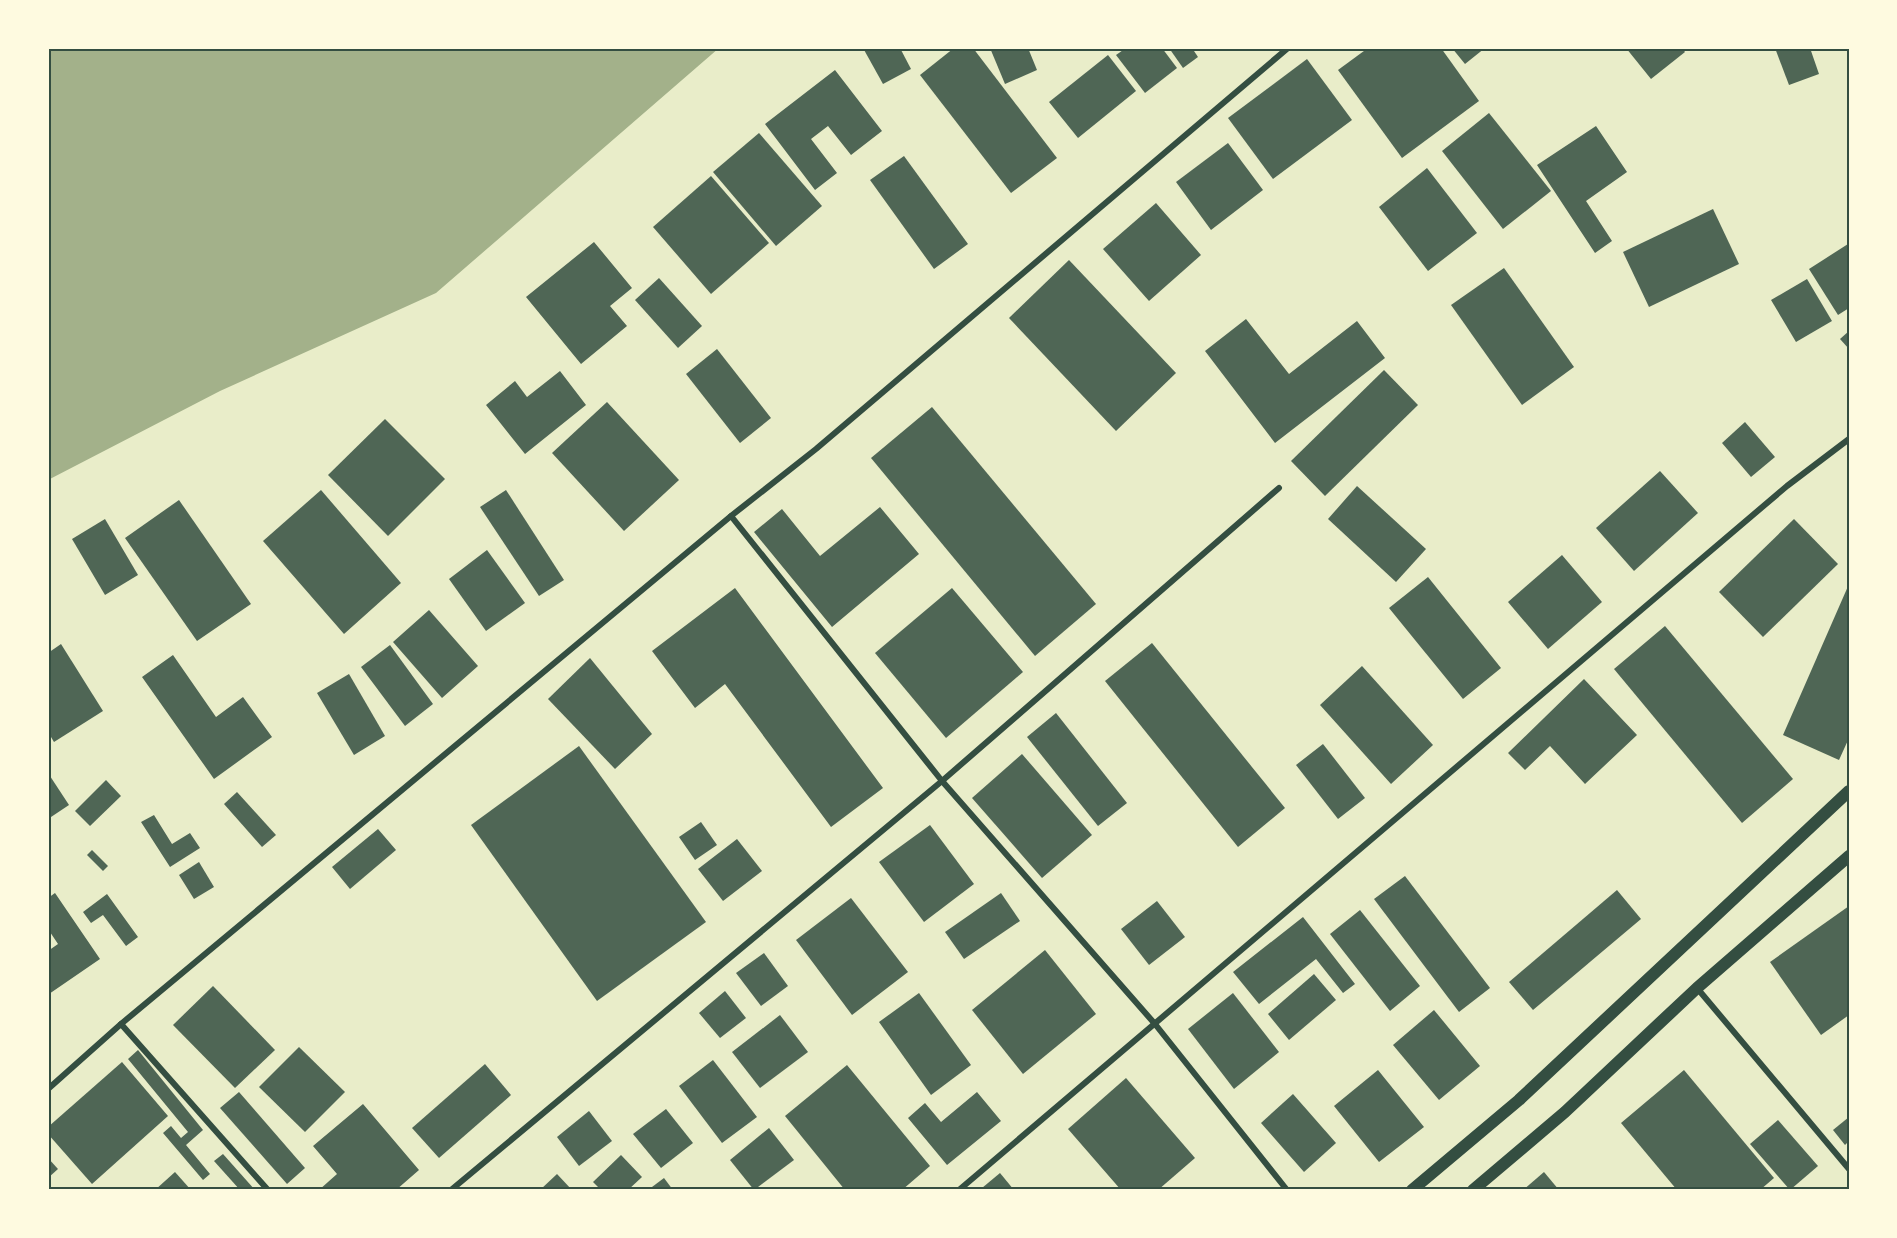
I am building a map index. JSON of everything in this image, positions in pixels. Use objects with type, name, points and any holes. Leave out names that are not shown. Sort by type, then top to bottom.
[{"type":"main road","points":[[1412,1190],[1528,1092],[1849,791]]},
{"type":"main road","points":[[1473,1190],[1564,1112],[1697,988],[1849,856]]},
{"type":"street","points":[[48,1089],[122,1024],[731,516],[816,449],[1288,48]]},
{"type":"street","points":[[959,1190],[1778,493],[1849,439]]},
{"type":"street","points":[[451,1190],[942,781],[1279,488]]},
{"type":"street","points":[[731,516],[942,781],[1155,1024],[1287,1190]]},
{"type":"street","points":[[1697,988],[1849,1169]]},
{"type":"street","points":[[122,1024],[268,1190]]},
{"type":"shaded area","points":[[48,48],[719,48],[436,293],[220,391],[48,480]]},
{"type":"building","points":[[863,48],[900,48],[911,69],[883,84]]},
{"type":"building","points":[[954,48],[973,48],[1057,158],[1011,193],[920,75]]},
{"type":"building","points":[[990,48],[1028,48],[1037,70],[1005,84]]},
{"type":"building","points":[[1126,48],[1162,48],[1177,68],[1145,93],[1116,55]]},
{"type":"building","points":[[1169,48],[1192,48],[1198,57],[1183,68]]},
{"type":"building","points":[[1368,48],[1441,48],[1479,101],[1402,158],[1338,70]]},
{"type":"building","points":[[1452,48],[1485,48],[1465,64]]},
{"type":"building","points":[[1626,48],[1682,48],[1685,52],[1651,79]]},
{"type":"building","points":[[1775,48],[1810,48],[1819,74],[1789,85]]},
{"type":"building","points":[[1108,55],[1136,91],[1078,138],[1049,102]]},
{"type":"building","points":[[1307,59],[1352,120],[1273,179],[1228,118]]},
{"type":"building","points":[[835,70],[882,131],[851,155],[828,126],[811,139],[837,173],[815,190],[765,124]]},
{"type":"building","points":[[1489,113],[1551,191],[1503,229],[1442,151]]},
{"type":"building","points":[[1596,126],[1627,172],[1586,201],[1612,241],[1595,253],[1537,165]]},
{"type":"building","points":[[759,133],[822,206],[776,246],[713,172]]},
{"type":"building","points":[[1228,143],[1263,190],[1211,230],[1176,182]]},
{"type":"building","points":[[904,156],[968,244],[934,269],[870,180]]},
{"type":"building","points":[[1427,168],[1477,233],[1428,271],[1379,207]]},
{"type":"building","points":[[711,176],[769,243],[711,294],[653,227]]},
{"type":"building","points":[[1156,203],[1201,255],[1149,301],[1103,249]]},
{"type":"building","points":[[1713,209],[1739,264],[1649,307],[1623,252]]},
{"type":"building","points":[[594,242],[632,288],[610,306],[627,326],[581,364],[526,297]]},
{"type":"building","points":[[1848,244],[1849,308],[1838,315],[1809,269]]},
{"type":"building","points":[[1069,260],[1176,373],[1116,431],[1009,318]]},
{"type":"building","points":[[1504,268],[1574,367],[1522,405],[1451,305]]},
{"type":"building","points":[[659,278],[702,326],[678,348],[635,300]]},
{"type":"building","points":[[1807,279],[1832,321],[1796,342],[1771,300]]},
{"type":"building","points":[[1246,319],[1289,374],[1357,321],[1385,358],[1275,443],[1205,351]]},
{"type":"building","points":[[1849,331],[1849,349],[1840,339]]},
{"type":"building","points":[[717,349],[771,418],[740,443],[686,374]]},
{"type":"building","points":[[1384,370],[1418,405],[1325,496],[1291,461]]},
{"type":"building","points":[[560,371],[586,405],[525,454],[486,405],[515,381],[527,397]]},
{"type":"building","points":[[607,402],[679,480],[624,531],[552,453]]},
{"type":"building","points":[[932,407],[1096,604],[1035,656],[871,458]]},
{"type":"building","points":[[385,419],[445,479],[388,536],[328,475]]},
{"type":"building","points":[[1745,422],[1775,457],[1751,477],[1722,443]]},
{"type":"building","points":[[1660,471],[1698,513],[1634,571],[1596,528]]},
{"type":"building","points":[[1357,486],[1426,549],[1396,582],[1328,519]]},
{"type":"building","points":[[321,490],[401,583],[344,634],[263,541]]},
{"type":"building","points":[[506,490],[564,580],[539,596],[480,507]]},
{"type":"building","points":[[179,500],[251,604],[197,641],[125,538]]},
{"type":"building","points":[[880,507],[919,554],[832,627],[754,532],[782,509],[820,556]]},
{"type":"building","points":[[105,519],[138,575],[105,595],[72,539]]},
{"type":"building","points":[[1794,519],[1838,564],[1763,637],[1719,592]]},
{"type":"building","points":[[487,550],[525,603],[486,631],[449,579]]},
{"type":"building","points":[[1562,555],[1602,602],[1548,649],[1508,602]]},
{"type":"building","points":[[1428,577],[1501,668],[1463,699],[1389,608]]},
{"type":"building","points":[[1849,584],[1849,738],[1839,760],[1783,735]]},
{"type":"building","points":[[735,588],[883,788],[831,827],[725,684],[695,708],[652,651]]},
{"type":"building","points":[[952,588],[1023,672],[946,738],[875,653]]},
{"type":"building","points":[[429,610],[478,666],[442,698],[393,642]]},
{"type":"building","points":[[1665,626],[1793,779],[1742,823],[1614,669]]},
{"type":"building","points":[[1152,643],[1285,808],[1238,847],[1105,681]]},
{"type":"building","points":[[61,644],[103,711],[54,742],[48,732],[48,653]]},
{"type":"building","points":[[390,645],[433,704],[405,726],[361,667]]},
{"type":"building","points":[[173,655],[216,717],[243,697],[272,737],[214,779],[142,677]]},
{"type":"building","points":[[590,658],[652,734],[615,769],[548,699]]},
{"type":"building","points":[[1362,666],[1433,745],[1391,784],[1320,705]]},
{"type":"building","points":[[349,674],[385,736],[354,755],[317,693]]},
{"type":"building","points":[[1584,679],[1637,735],[1585,784],[1550,746],[1525,770],[1508,753]]},
{"type":"building","points":[[1056,713],[1127,803],[1098,826],[1027,737]]},
{"type":"building","points":[[1323,744],[1365,798],[1338,819],[1296,765]]},
{"type":"building","points":[[579,746],[706,922],[597,1001],[471,825]]},
{"type":"building","points":[[1022,754],[1092,835],[1042,878],[972,798]]},
{"type":"building","points":[[48,773],[69,805],[48,819]]},
{"type":"building","points":[[106,780],[121,796],[90,826],[75,811]]},
{"type":"building","points":[[237,792],[276,835],[262,847],[224,804]]},
{"type":"building","points":[[154,815],[172,844],[190,833],[200,848],[170,867],[141,822]]},
{"type":"building","points":[[701,822],[717,845],[695,860],[679,837]]},
{"type":"building","points":[[930,825],[974,884],[924,922],[879,862]]},
{"type":"building","points":[[378,829],[396,850],[350,889],[332,867]]},
{"type":"building","points":[[737,839],[762,871],[723,901],[698,869]]},
{"type":"building","points":[[92,850],[108,866],[103,871],[87,855]]},
{"type":"building","points":[[199,862],[214,887],[194,899],[179,875]]},
{"type":"building","points":[[1405,876],[1490,988],[1459,1012],[1374,899]]},
{"type":"building","points":[[1617,890],[1641,919],[1533,1010],[1509,982]]},
{"type":"building","points":[[55,893],[100,959],[49,994],[48,951],[58,944],[48,929],[48,898]]},
{"type":"building","points":[[1001,893],[1020,921],[964,959],[945,932]]},
{"type":"building","points":[[107,894],[138,937],[126,946],[103,915],[91,923],[83,912]]},
{"type":"building","points":[[851,898],[908,972],[852,1015],[796,940]]},
{"type":"building","points":[[1157,901],[1185,937],[1149,965],[1121,929]]},
{"type":"building","points":[[1849,906],[1849,1015],[1821,1035],[1770,962]]},
{"type":"building","points":[[1360,910],[1420,986],[1390,1011],[1330,934]]},
{"type":"building","points":[[1303,917],[1355,984],[1343,993],[1316,959],[1259,1004],[1233,972]]},
{"type":"building","points":[[1045,950],[1096,1014],[1023,1074],[972,1010]]},
{"type":"building","points":[[764,953],[788,986],[761,1006],[736,973]]},
{"type":"building","points":[[1314,974],[1336,1000],[1289,1040],[1268,1014]]},
{"type":"building","points":[[213,986],[275,1050],[235,1088],[173,1025]]},
{"type":"building","points":[[725,991],[746,1018],[720,1038],[699,1013]]},
{"type":"building","points":[[919,993],[971,1065],[931,1095],[879,1022]]},
{"type":"building","points":[[1233,993],[1279,1052],[1234,1089],[1188,1029]]},
{"type":"building","points":[[1434,1010],[1480,1066],[1439,1100],[1393,1045]]},
{"type":"building","points":[[780,1015],[808,1052],[760,1088],[732,1052]]},
{"type":"building","points":[[299,1047],[345,1092],[305,1132],[259,1087]]},
{"type":"building","points":[[138,1050],[203,1130],[186,1145],[210,1174],[203,1180],[163,1133],[171,1126],[181,1138],[188,1132],[128,1059]]},
{"type":"building","points":[[713,1060],[757,1117],[722,1143],[679,1086]]},
{"type":"building","points":[[122,1062],[168,1116],[92,1184],[48,1134],[48,1127]]},
{"type":"building","points":[[485,1064],[511,1095],[439,1158],[412,1128]]},
{"type":"building","points":[[847,1065],[930,1166],[902,1190],[845,1190],[785,1116]]},
{"type":"building","points":[[1378,1070],[1424,1127],[1379,1162],[1334,1106]]},
{"type":"building","points":[[1684,1070],[1774,1178],[1760,1190],[1677,1190],[1621,1123]]},
{"type":"building","points":[[1126,1078],[1195,1158],[1158,1190],[1121,1190],[1068,1129]]},
{"type":"building","points":[[239,1092],[305,1168],[287,1184],[220,1108]]},
{"type":"building","points":[[977,1092],[1001,1121],[947,1165],[908,1118],[925,1103],[941,1122]]},
{"type":"building","points":[[1293,1094],[1336,1143],[1304,1172],[1261,1123]]},
{"type":"building","points":[[363,1104],[419,1170],[396,1190],[319,1190],[337,1174],[313,1146]]},
{"type":"building","points":[[666,1109],[693,1143],[661,1168],[633,1134]]},
{"type":"building","points":[[589,1111],[612,1141],[579,1166],[557,1137]]},
{"type":"building","points":[[1849,1117],[1849,1141],[1845,1145],[1833,1130]]},
{"type":"building","points":[[1778,1120],[1818,1166],[1790,1190],[1750,1144]]},
{"type":"building","points":[[769,1128],[794,1160],[754,1190],[730,1160]]},
{"type":"building","points":[[223,1154],[255,1190],[240,1190],[214,1161]]},
{"type":"building","points":[[621,1155],[642,1177],[628,1190],[601,1190],[593,1182]]},
{"type":"building","points":[[48,1158],[58,1169],[48,1178]]},
{"type":"building","points":[[175,1172],[191,1190],[155,1190]]},
{"type":"building","points":[[1544,1172],[1559,1190],[1523,1190]]},
{"type":"building","points":[[1000,1173],[1014,1190],[983,1190],[982,1188]]},
{"type":"building","points":[[557,1174],[572,1190],[540,1190]]},
{"type":"building","points":[[664,1178],[673,1190],[648,1190]]}]
